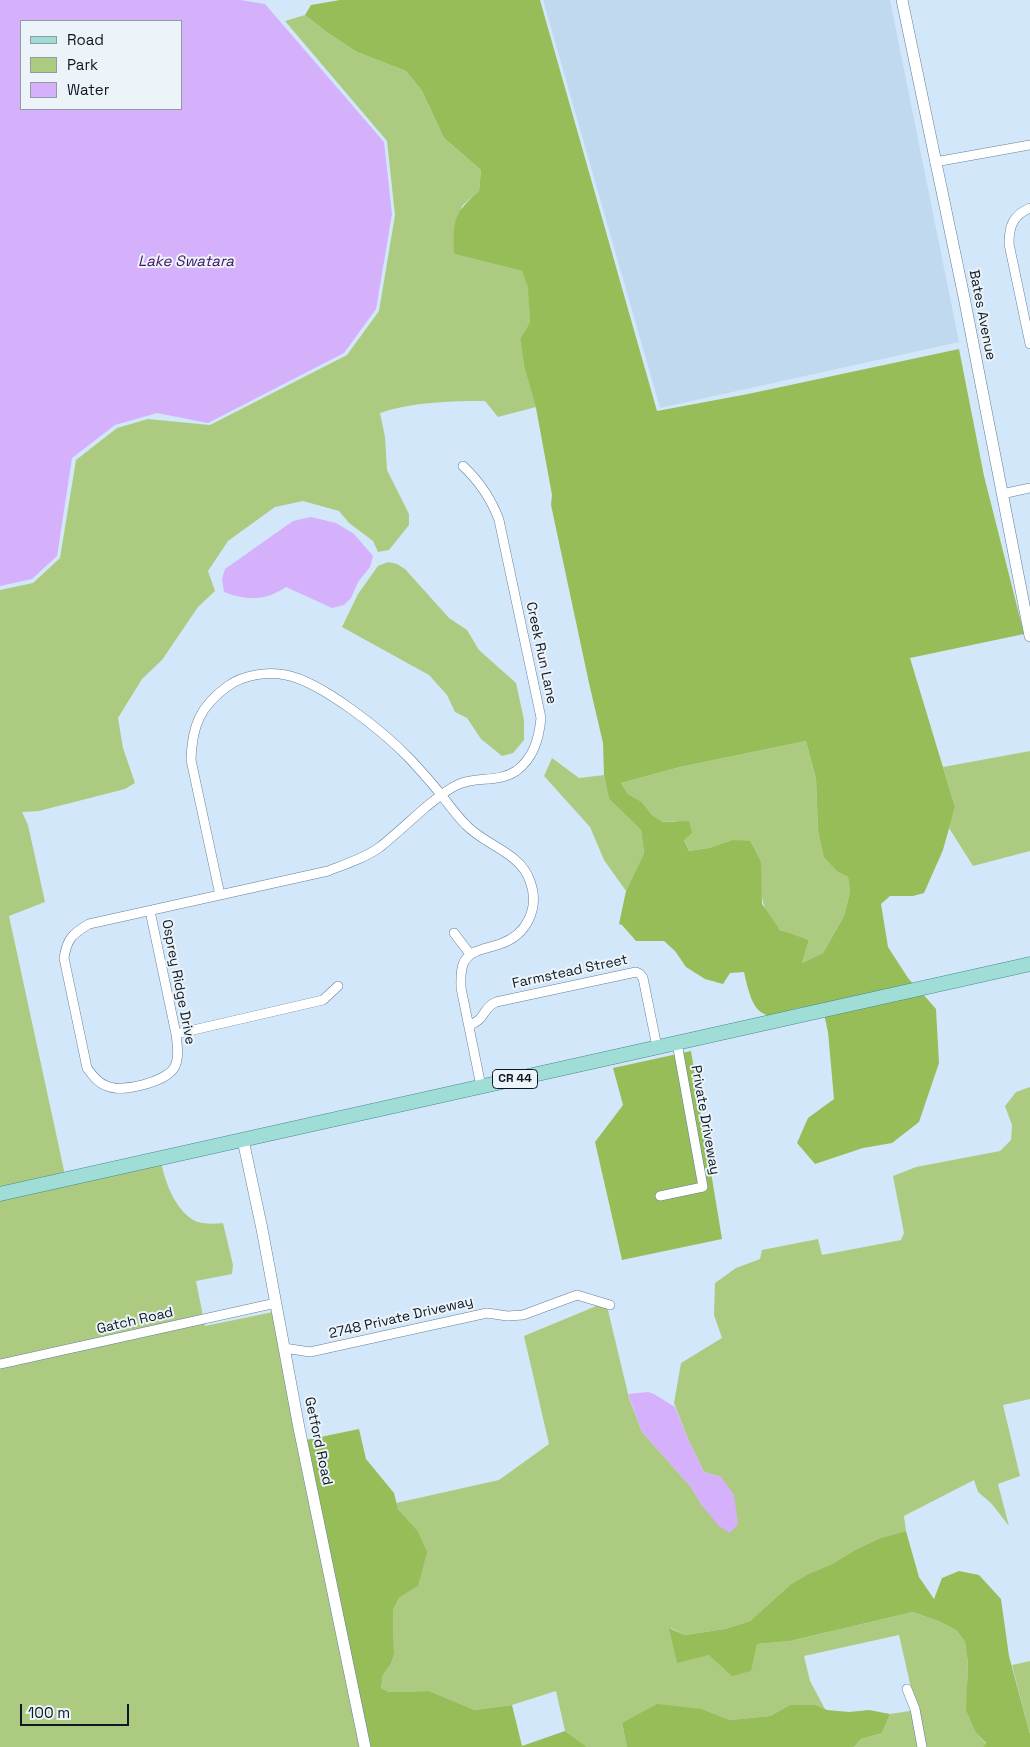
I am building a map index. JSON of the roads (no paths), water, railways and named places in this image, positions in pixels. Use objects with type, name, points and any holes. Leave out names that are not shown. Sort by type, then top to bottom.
[{"type":"main road","name":"CR 44","points":[[0,1194],[1030,964]]},
{"type":"street","name":"Bates Avenue","points":[[902,0],[964,297],[1030,636]]},
{"type":"street","points":[[935,162],[1030,145]]},
{"type":"street","points":[[1030,208],[1021,212],[1013,220],[1009,230],[1010,244],[1030,344]]},
{"type":"street","name":"Creek Run Lane","points":[[441,795],[466,781],[498,778],[516,771],[531,755],[539,738],[541,718],[499,520],[493,504],[483,488],[463,466]]},
{"type":"street","points":[[1002,494],[1030,488]]},
{"type":"street","points":[[220,895],[191,760],[192,739],[200,716],[212,698],[230,684],[248,676],[286,675],[317,687],[365,719],[408,758],[473,832],[513,856],[524,868],[534,897],[532,914],[525,926],[514,938],[470,954],[464,963],[461,975],[461,988],[481,1086]]},
{"type":"street","name":"Osprey Ridge Drive","points":[[150,911],[176,1034],[178,1052],[175,1067],[164,1077],[122,1089],[107,1087],[95,1079],[87,1068],[64,958],[66,944],[75,932],[89,924],[328,871],[353,862],[378,848],[441,795]]},
{"type":"street","points":[[454,933],[470,954]]},
{"type":"street","name":"Farmstead Street","points":[[469,1025],[480,1020],[489,1006],[496,1002],[636,972],[643,978],[657,1047]]},
{"type":"street","points":[[176,1034],[323,1000],[338,986]]},
{"type":"street","name":"Private Driveway","points":[[660,1196],[703,1188],[678,1043]]},
{"type":"street","name":"Getford Road","points":[[243,1140],[366,1747]]},
{"type":"street","name":"2748 Private Driveway","points":[[284,1348],[310,1352],[487,1313],[507,1316],[523,1314],[577,1295],[610,1305]]},
{"type":"street","name":"Gatch Road","points":[[0,1364],[276,1303]]},
{"type":"street","points":[[907,1689],[915,1709],[922,1747]]},
{"type":"water","name":"Lake Swatara","points":[[0,0],[240,0],[265,4],[384,142],[392,214],[376,309],[344,353],[208,423],[157,413],[115,425],[72,458],[57,556],[32,579],[0,586]]},
{"type":"water","points":[[311,517],[336,523],[354,534],[373,556],[370,567],[358,582],[351,598],[344,605],[332,608],[286,587],[271,595],[256,598],[241,597],[224,592],[222,579],[225,569],[293,521]]},
{"type":"water","points":[[648,1392],[675,1407],[704,1472],[721,1477],[734,1495],[738,1524],[730,1533],[719,1526],[703,1507],[691,1487],[642,1432],[628,1394]]}]
